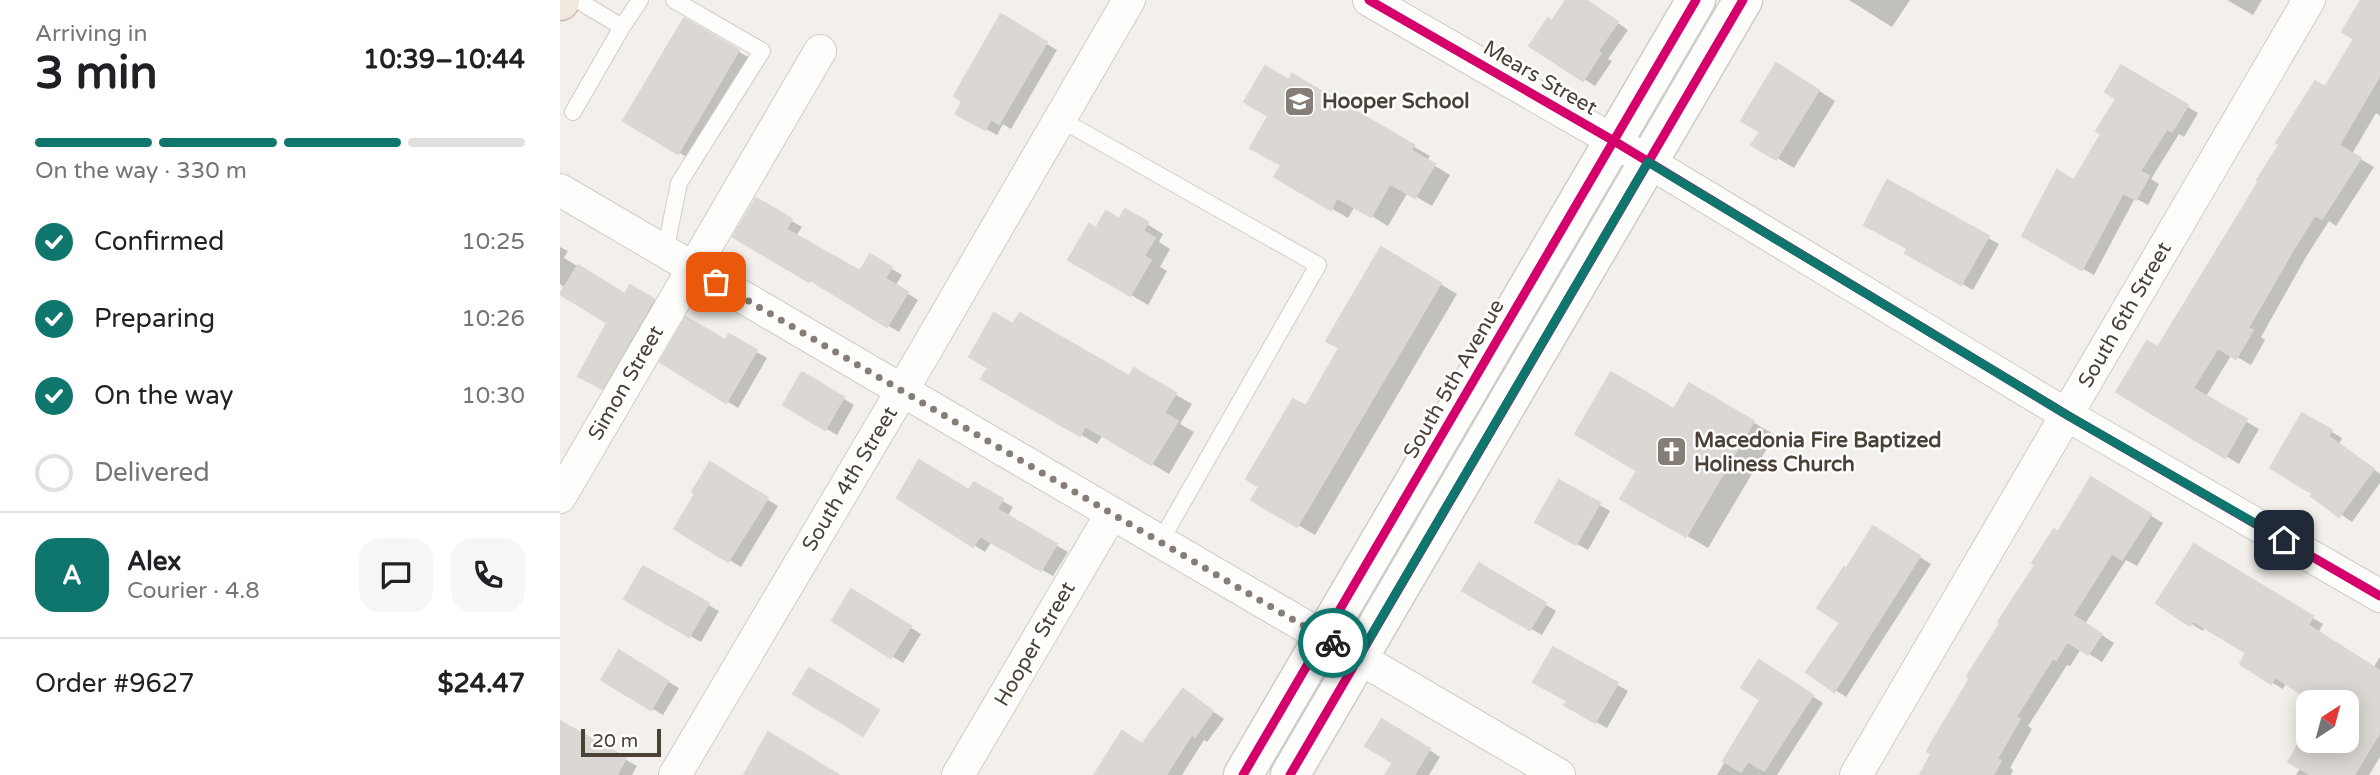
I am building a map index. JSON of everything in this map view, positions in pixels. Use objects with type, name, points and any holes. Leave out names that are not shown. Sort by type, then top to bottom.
[{"type":"street","name":"South 4th Street","points":[[675,775],[1129,0]]},
{"type":"street","name":"Mears Street","points":[[1369,0],[1614,141],[2067,415],[2380,596]]},
{"type":"street","name":"South 5th Avenue","points":[[1243,775],[1696,0]]},
{"type":"street","points":[[1290,775],[1743,0]]},
{"type":"street","name":"South 6th Street","points":[[1856,775],[2309,0]]},
{"type":"street","name":"Simon Street","points":[[560,497],[820,51]]},
{"type":"street","points":[[560,190],[1559,775]]},
{"type":"street","name":"Hooper Street","points":[[958,775],[1112,513]]},
{"type":"lane","points":[[577,0],[622,27]]},
{"type":"lane","points":[[573,112],[640,0]]},
{"type":"lane","points":[[665,252],[679,183],[762,51],[674,0]]},
{"type":"lane","points":[[1060,118],[1318,265],[1160,542]]},
{"type":"building","points":[[1566,0],[1586,0],[1618,22],[1598,51],[1601,53],[1583,81],[1529,46],[1548,18],[1552,21]]},
{"type":"building","points":[[2361,0],[2380,0],[2380,75],[2339,145],[2361,158],[2322,219],[2315,215],[2293,250],[2248,328],[2253,330],[2236,359],[2218,348],[2193,388],[2247,419],[2225,458],[2116,392],[2147,341],[2158,347],[2259,181],[2257,180],[2279,145],[2276,143],[2315,81],[2325,87],[2354,39],[2342,32]]},
{"type":"building","points":[[1001,14],[1047,42],[999,124],[991,119],[985,130],[956,114],[962,101],[954,96]]},
{"type":"building","points":[[684,18],[739,50],[678,154],[623,121]]},
{"type":"building","points":[[1776,63],[1819,90],[1776,160],[1751,145],[1760,132],[1741,121]]},
{"type":"building","points":[[2121,65],[2188,105],[2172,132],[2167,129],[2140,171],[2149,176],[2136,200],[2123,193],[2082,270],[2022,236],[2057,170],[2074,180],[2101,134],[2096,131],[2116,99],[2105,92]]},
{"type":"building","points":[[1265,66],[1289,80],[1292,74],[1414,145],[1411,150],[1435,164],[1415,198],[1390,184],[1371,217],[1337,198],[1331,210],[1274,177],[1281,165],[1250,148],[1268,116],[1244,102]]},
{"type":"building","points":[[1887,180],[1989,236],[1961,285],[1905,253],[1907,248],[1864,225]]},
{"type":"building","points":[[756,198],[792,219],[786,229],[860,271],[870,254],[892,267],[885,278],[908,292],[887,327],[733,237]]},
{"type":"building","points":[[1125,209],[1148,222],[1143,231],[1155,238],[1144,256],[1151,260],[1130,296],[1068,260],[1089,224],[1096,228],[1106,211],[1119,219]]},
{"type":"building","points":[[1381,247],[1441,283],[1297,527],[1251,500],[1259,487],[1246,479],[1293,399],[1306,406],[1339,348],[1326,341]]},
{"type":"building","points":[[578,265],[625,294],[630,285],[654,299],[602,389],[578,376],[607,323],[560,294]]},
{"type":"building","points":[[994,313],[1013,324],[1020,313],[1129,376],[1134,368],[1176,393],[1164,413],[1178,421],[1151,465],[1085,426],[1080,436],[981,379],[988,368],[969,357]]},
{"type":"building","points":[[686,317],[725,340],[729,334],[757,350],[726,403],[660,362]]},
{"type":"building","points":[[802,372],[844,397],[825,430],[783,405]]},
{"type":"building","name":"Macedonia Fire Baptized Holiness Church","points":[[1611,372],[1674,409],[1689,383],[1754,421],[1686,537],[1620,499],[1637,471],[1575,434]]},
{"type":"building","points":[[2302,413],[2332,430],[2328,436],[2374,469],[2339,517],[2311,496],[2313,494],[2270,468]]},
{"type":"building","points":[[919,460],[969,490],[974,482],[1003,499],[997,509],[1057,544],[1041,571],[980,536],[973,547],[897,498]]},
{"type":"building","points":[[710,462],[768,498],[728,562],[674,529]]},
{"type":"building","points":[[2091,477],[2151,514],[2122,560],[2112,553],[2073,615],[2102,634],[2088,655],[2067,642],[2056,660],[2053,658],[2016,717],[2020,719],[1997,759],[2001,761],[1993,775],[1920,775],[1931,754],[1927,751],[1970,678],[1967,676],[2035,565],[2032,563],[2054,529],[2058,532]]},
{"type":"building","points":[[1559,480],[1600,503],[1576,545],[1535,522]]},
{"type":"building","points":[[1873,526],[1920,556],[1834,692],[1806,672],[1840,623],[1817,608]]},
{"type":"building","points":[[2194,544],[2313,616],[2308,625],[2380,671],[2380,732],[2354,775],[2311,775],[2288,762],[2296,748],[2296,753],[2359,753],[2359,690],[2296,690],[2275,677],[2271,684],[2240,664],[2246,653],[2193,621],[2190,626],[2156,603]]},
{"type":"building","points":[[1479,563],[1546,603],[1530,630],[1462,591]]},
{"type":"building","points":[[643,566],[709,603],[689,637],[624,599]]},
{"type":"building","points":[[851,589],[911,626],[891,658],[832,621]]},
{"type":"building","points":[[1553,647],[1618,683],[1595,723],[1564,705],[1567,701],[1533,682]]},
{"type":"building","points":[[619,650],[668,681],[651,710],[601,680]]},
{"type":"building","points":[[1759,660],[1813,695],[1764,771],[1748,761],[1741,772],[1723,761],[1760,700],[1741,688]]},
{"type":"building","points":[[809,668],[879,710],[863,736],[793,694]]},
{"type":"building","points":[[1183,689],[1213,711],[1195,737],[1192,734],[1166,775],[1094,775],[1122,731],[1142,744]]},
{"type":"building","points":[[1382,719],[1430,749],[1414,775],[1385,775],[1393,763],[1365,746]]},
{"type":"building","points":[[560,721],[626,758],[617,775],[560,775]]},
{"type":"building","points":[[768,732],[839,775],[744,775]]},
{"type":"cycle path","points":[[1369,0],[1614,141],[2067,415],[2380,596]]},
{"type":"cycle path","points":[[1243,775],[1696,0]]},
{"type":"cycle path","points":[[1290,775],[1743,0]]},
{"type":"way so far","points":[[716,282],[1333,643]]},
{"type":"place","name":"Hooper School","points":[[1299,101]]},
{"type":"place","name":"Macedonia Fire Baptized Holiness Church","points":[[1671,452]]},
{"type":"route","points":[[1333,643],[1358,658],[1648,162],[2067,415],[2284,540]]}]
